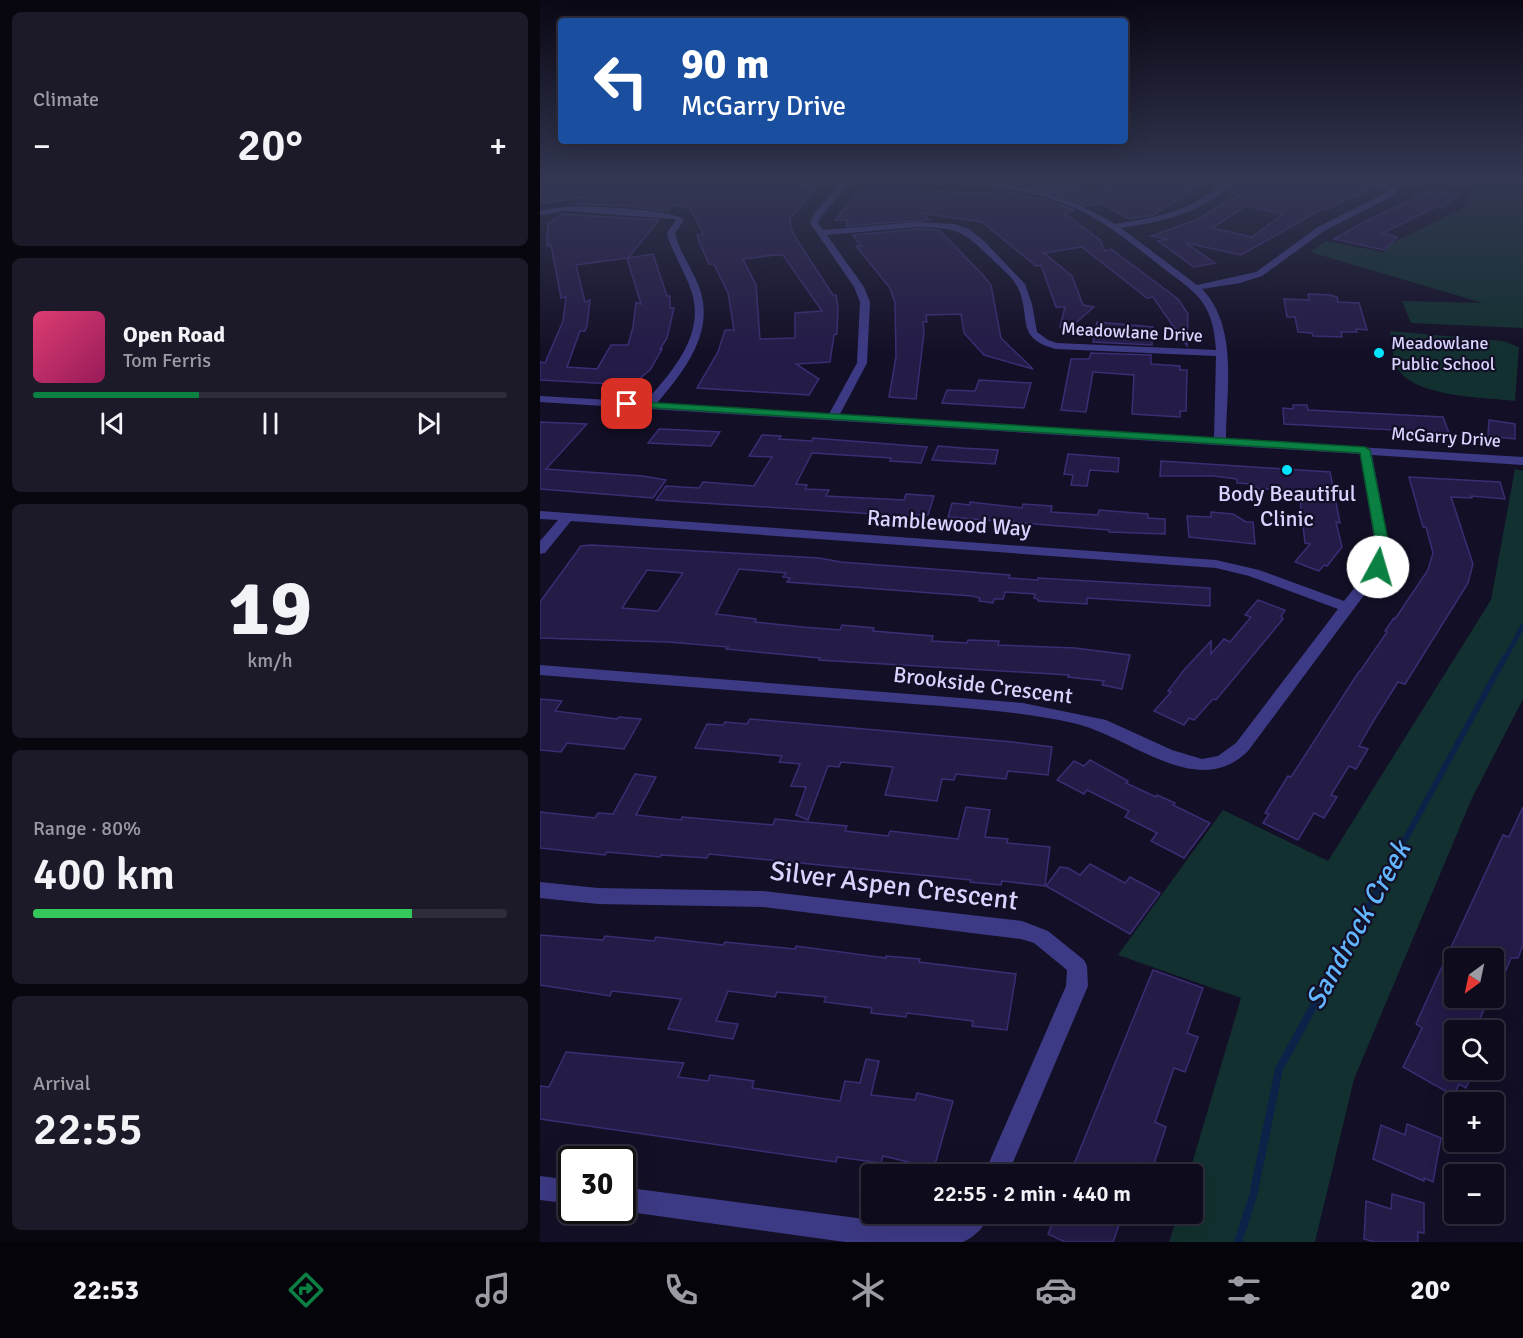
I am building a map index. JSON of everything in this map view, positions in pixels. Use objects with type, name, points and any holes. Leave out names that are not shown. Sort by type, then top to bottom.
[{"type":"street","points":[[649,405],[670,382],[693,347],[700,316],[698,297],[672,237]]},
{"type":"street","points":[[822,237],[860,286],[865,302],[862,363],[833,417]]},
{"type":"street","name":"Meadowlane Drive","points":[[974,237],[1014,275],[1025,293],[1031,332],[1037,340],[1056,346],[1220,353]]},
{"type":"street","points":[[1127,237],[1194,288],[1215,313],[1220,353],[1220,441]]},
{"type":"street","points":[[1194,288],[1240,280],[1259,274],[1310,237]]},
{"type":"street","name":"McGarry Drive","points":[[540,399],[1523,461]]},
{"type":"street","name":"Brookside Crescent","points":[[540,670],[997,705],[1074,717],[1101,725],[1185,761],[1200,765],[1218,764],[1231,758],[1242,747],[1378,567],[1383,550],[1365,450]]},
{"type":"street","name":"Ramblewood Way","points":[[540,515],[1216,564],[1254,573],[1349,608]]},
{"type":"street","points":[[540,550],[567,517]]},
{"type":"street","name":"Silver Aspen Crescent","points":[[540,890],[598,896],[763,899],[1022,930],[1041,938],[1077,966],[1077,986],[1000,1164]]},
{"type":"street","points":[[540,1188],[558,1190]]},
{"type":"street","points":[[636,1201],[872,1233],[939,1236],[961,1230],[967,1224]]},
{"type":"green space","points":[[1404,237],[1523,237],[1523,328],[1411,323],[1402,301],[1483,303],[1310,252],[1326,241],[1383,252],[1392,243]]},
{"type":"green space","points":[[1390,331],[1503,341],[1519,347],[1515,401],[1448,394],[1414,383],[1402,375],[1395,363]]},
{"type":"green space","points":[[1515,469],[1523,471],[1523,699],[1472,798],[1354,1079],[1315,1242],[1169,1242],[1175,1224],[1203,1224],[1203,1164],[1192,1164],[1241,998],[1118,955],[1223,810],[1328,861],[1491,600]]},
{"type":"building","points":[[547,237],[645,237],[628,258],[653,254],[667,296],[670,296],[670,308],[674,308],[667,338],[660,349],[662,349],[650,370],[632,385],[540,380],[540,362],[545,363],[563,321],[566,297],[561,298],[551,245],[547,246]],"holes":[[[627,258],[641,304],[636,302],[628,345],[611,345],[597,369],[567,367],[580,331],[585,331],[587,326],[590,300],[585,302],[576,265]]]},
{"type":"building","points":[[698,237],[795,237],[833,295],[836,295],[838,307],[837,334],[834,335],[830,362],[796,364],[819,379],[809,395],[697,388],[718,352],[725,330],[734,330],[728,293],[714,264],[709,264]],"holes":[[[783,255],[822,311],[795,313],[795,338],[760,339],[756,285],[743,259]]]},
{"type":"building","points":[[854,237],[946,237],[991,285],[1001,338],[1033,369],[984,355],[964,333],[961,314],[926,315],[927,322],[923,322],[924,333],[916,399],[889,397],[896,357],[895,303],[890,288],[856,246],[861,246]]},
{"type":"building","points":[[1000,237],[1096,237],[1105,251],[1111,249],[1178,299],[1188,314],[1187,346],[1153,297],[1147,298],[1082,247],[1044,253],[1072,276],[1083,305],[1094,307],[1071,327],[1060,327],[1065,307],[1056,307],[1041,265],[1036,266]]},
{"type":"building","points":[[1156,237],[1273,237],[1241,255],[1186,243],[1215,263],[1194,267],[1158,241],[1167,239]]},
{"type":"building","points":[[1338,237],[1397,237],[1384,250],[1334,239]]},
{"type":"building","points":[[1308,294],[1330,295],[1337,297],[1338,302],[1359,303],[1367,330],[1356,329],[1357,332],[1341,332],[1342,337],[1313,336],[1312,333],[1298,332],[1295,317],[1287,317],[1284,299],[1309,300]]},
{"type":"building","points":[[1097,322],[1153,327],[1152,345],[1093,342]]},
{"type":"building","points":[[1091,353],[1151,355],[1151,364],[1180,366],[1180,370],[1187,370],[1186,411],[1180,411],[1180,417],[1132,414],[1134,375],[1093,372],[1086,412],[1061,410],[1071,359],[1089,359]]},
{"type":"building","points":[[979,380],[1031,383],[1024,408],[942,403],[947,390],[975,391]]},
{"type":"building","points":[[1293,405],[1307,405],[1308,410],[1443,417],[1449,433],[1284,424],[1283,408],[1293,409]]},
{"type":"building","points":[[1489,420],[1515,424],[1515,439],[1488,436]]},
{"type":"building","points":[[540,422],[587,424],[546,469],[643,476],[666,480],[653,498],[540,489]]},
{"type":"building","points":[[659,429],[720,432],[711,446],[648,443]]},
{"type":"building","points":[[762,435],[781,436],[779,439],[812,441],[813,438],[927,447],[921,463],[890,461],[891,458],[812,453],[796,484],[807,485],[805,489],[829,490],[826,496],[904,500],[906,494],[934,496],[928,515],[891,515],[656,500],[666,486],[699,488],[703,482],[754,486],[772,457],[749,456]]},
{"type":"building","points":[[938,446],[998,450],[995,464],[932,460]]},
{"type":"building","points":[[1068,454],[1119,458],[1118,472],[1090,470],[1087,486],[1071,485],[1073,475],[1064,474]]},
{"type":"building","points":[[1161,461],[1330,472],[1340,523],[1336,522],[1342,547],[1327,566],[1324,565],[1319,571],[1295,562],[1310,544],[1305,543],[1299,491],[1253,488],[1253,484],[1237,483],[1237,479],[1213,476],[1160,476]]},
{"type":"building","points":[[1409,477],[1500,482],[1505,499],[1451,497],[1473,564],[1468,583],[1405,684],[1398,682],[1374,720],[1359,746],[1368,749],[1356,769],[1349,766],[1331,795],[1337,797],[1324,818],[1314,813],[1298,840],[1263,823],[1269,814],[1265,813],[1428,570],[1433,553]]},
{"type":"building","points":[[970,502],[1022,508],[1023,504],[1052,506],[1051,512],[1098,515],[1099,510],[1148,514],[1148,518],[1165,519],[1165,534],[1109,532],[1109,530],[948,517],[952,503],[970,505]]},
{"type":"building","points":[[1211,512],[1233,514],[1246,522],[1253,522],[1255,544],[1189,537],[1187,516],[1211,517]]},
{"type":"building","points":[[581,546],[819,558],[841,562],[1010,575],[1009,578],[1210,588],[1210,606],[1087,598],[1087,604],[1038,601],[1034,598],[1035,594],[1005,592],[1003,599],[994,599],[993,603],[979,601],[980,598],[972,596],[787,582],[790,578],[783,577],[786,573],[739,569],[716,614],[756,619],[755,622],[803,627],[840,630],[842,625],[874,628],[873,631],[933,636],[932,641],[967,643],[968,640],[999,641],[998,645],[1075,648],[1130,655],[1122,689],[1102,685],[1104,681],[1068,677],[1069,675],[819,660],[820,658],[668,642],[540,638],[540,602]],"holes":[[[647,570],[683,573],[658,611],[622,608]]]},
{"type":"building","points":[[1258,600],[1285,610],[1281,616],[1283,619],[1216,700],[1213,699],[1194,720],[1189,718],[1184,725],[1154,711],[1171,692],[1168,691],[1184,670],[1211,641],[1211,654],[1224,639],[1230,642],[1251,617],[1245,615]]},
{"type":"building","points":[[540,699],[562,701],[555,711],[617,719],[619,717],[641,719],[624,749],[567,743],[561,752],[540,750]]},
{"type":"building","points":[[750,719],[1052,747],[1048,775],[1008,771],[1006,779],[956,774],[954,780],[942,779],[937,801],[885,795],[893,767],[841,762],[839,767],[828,766],[808,820],[796,815],[806,787],[791,786],[800,764],[779,762],[782,756],[695,748],[707,724],[723,725],[725,722],[747,724]]},
{"type":"building","points":[[1090,760],[1128,781],[1126,783],[1175,803],[1173,805],[1210,823],[1184,858],[1151,841],[1157,833],[1125,817],[1129,811],[1087,790],[1084,794],[1057,780],[1074,761],[1084,766]]},
{"type":"building","points":[[635,774],[656,777],[636,815],[681,820],[682,817],[773,825],[775,819],[847,826],[845,831],[888,836],[890,831],[958,839],[966,807],[990,810],[985,837],[1008,839],[1007,843],[1050,847],[1045,886],[1002,881],[1001,885],[970,882],[971,880],[709,854],[707,858],[661,855],[660,857],[607,852],[605,855],[540,848],[540,812],[595,818],[598,813],[613,814]]},
{"type":"building","points":[[1523,807],[1523,945],[1518,958],[1511,958],[1504,975],[1504,948],[1451,948],[1503,835],[1509,837]]},
{"type":"building","points":[[1090,864],[1125,883],[1130,877],[1160,893],[1130,934],[1046,886],[1060,867],[1068,868],[1080,875]]},
{"type":"building","points":[[540,935],[603,940],[605,936],[654,941],[656,937],[723,945],[725,942],[795,949],[796,946],[886,958],[886,956],[920,959],[919,962],[1016,974],[1007,1030],[972,1026],[973,1021],[907,1013],[906,1017],[871,1013],[872,1008],[824,1002],[826,997],[777,992],[775,997],[728,991],[716,1021],[738,1024],[733,1039],[668,1029],[681,999],[612,991],[610,996],[540,985]]},
{"type":"building","points":[[1444,963],[1444,1008],[1485,1008],[1479,1020],[1444,1020],[1444,1080],[1470,1080],[1466,1088],[1459,1084],[1456,1092],[1447,1092],[1403,1067],[1422,1028],[1416,1024]]},
{"type":"building","points":[[1153,970],[1203,988],[1187,1033],[1198,1037],[1185,1072],[1174,1068],[1155,1122],[1166,1127],[1154,1164],[1141,1162],[1140,1164],[1074,1164]]},
{"type":"building","points":[[566,1052],[684,1063],[678,1077],[708,1081],[710,1075],[754,1081],[752,1088],[840,1101],[845,1081],[860,1083],[866,1059],[879,1061],[871,1095],[915,1100],[917,1093],[953,1101],[935,1164],[917,1164],[883,1156],[881,1163],[837,1157],[836,1162],[540,1119],[540,1086],[549,1087]]},
{"type":"building","points":[[1407,1124],[1441,1138],[1433,1182],[1424,1178],[1424,1181],[1373,1159],[1381,1125],[1405,1135]]},
{"type":"building","points":[[1392,1194],[1424,1203],[1424,1233],[1418,1232],[1418,1242],[1375,1242],[1364,1239],[1366,1201],[1391,1209]]},
{"type":"building","points":[[1052,1224],[1119,1224],[1113,1242],[1065,1242],[1048,1234]]},
{"type":"waterway","name":"Sandrock Creek","points":[[1505,659],[1523,625]]},
{"type":"waterway","name":"Sandrock Creek","points":[[1364,915],[1505,657]]},
{"type":"waterway","name":"Sandrock Creek","points":[[1238,1242],[1253,1196],[1279,1069],[1365,913]]},
{"type":"place","name":"Meadowlane Public School","points":[[1379,353]]},
{"type":"place","name":"Body Beautiful Clinic","points":[[1287,470]]},
{"type":"route","points":[[627,404],[1365,450],[1383,550],[1378,567]]}]
